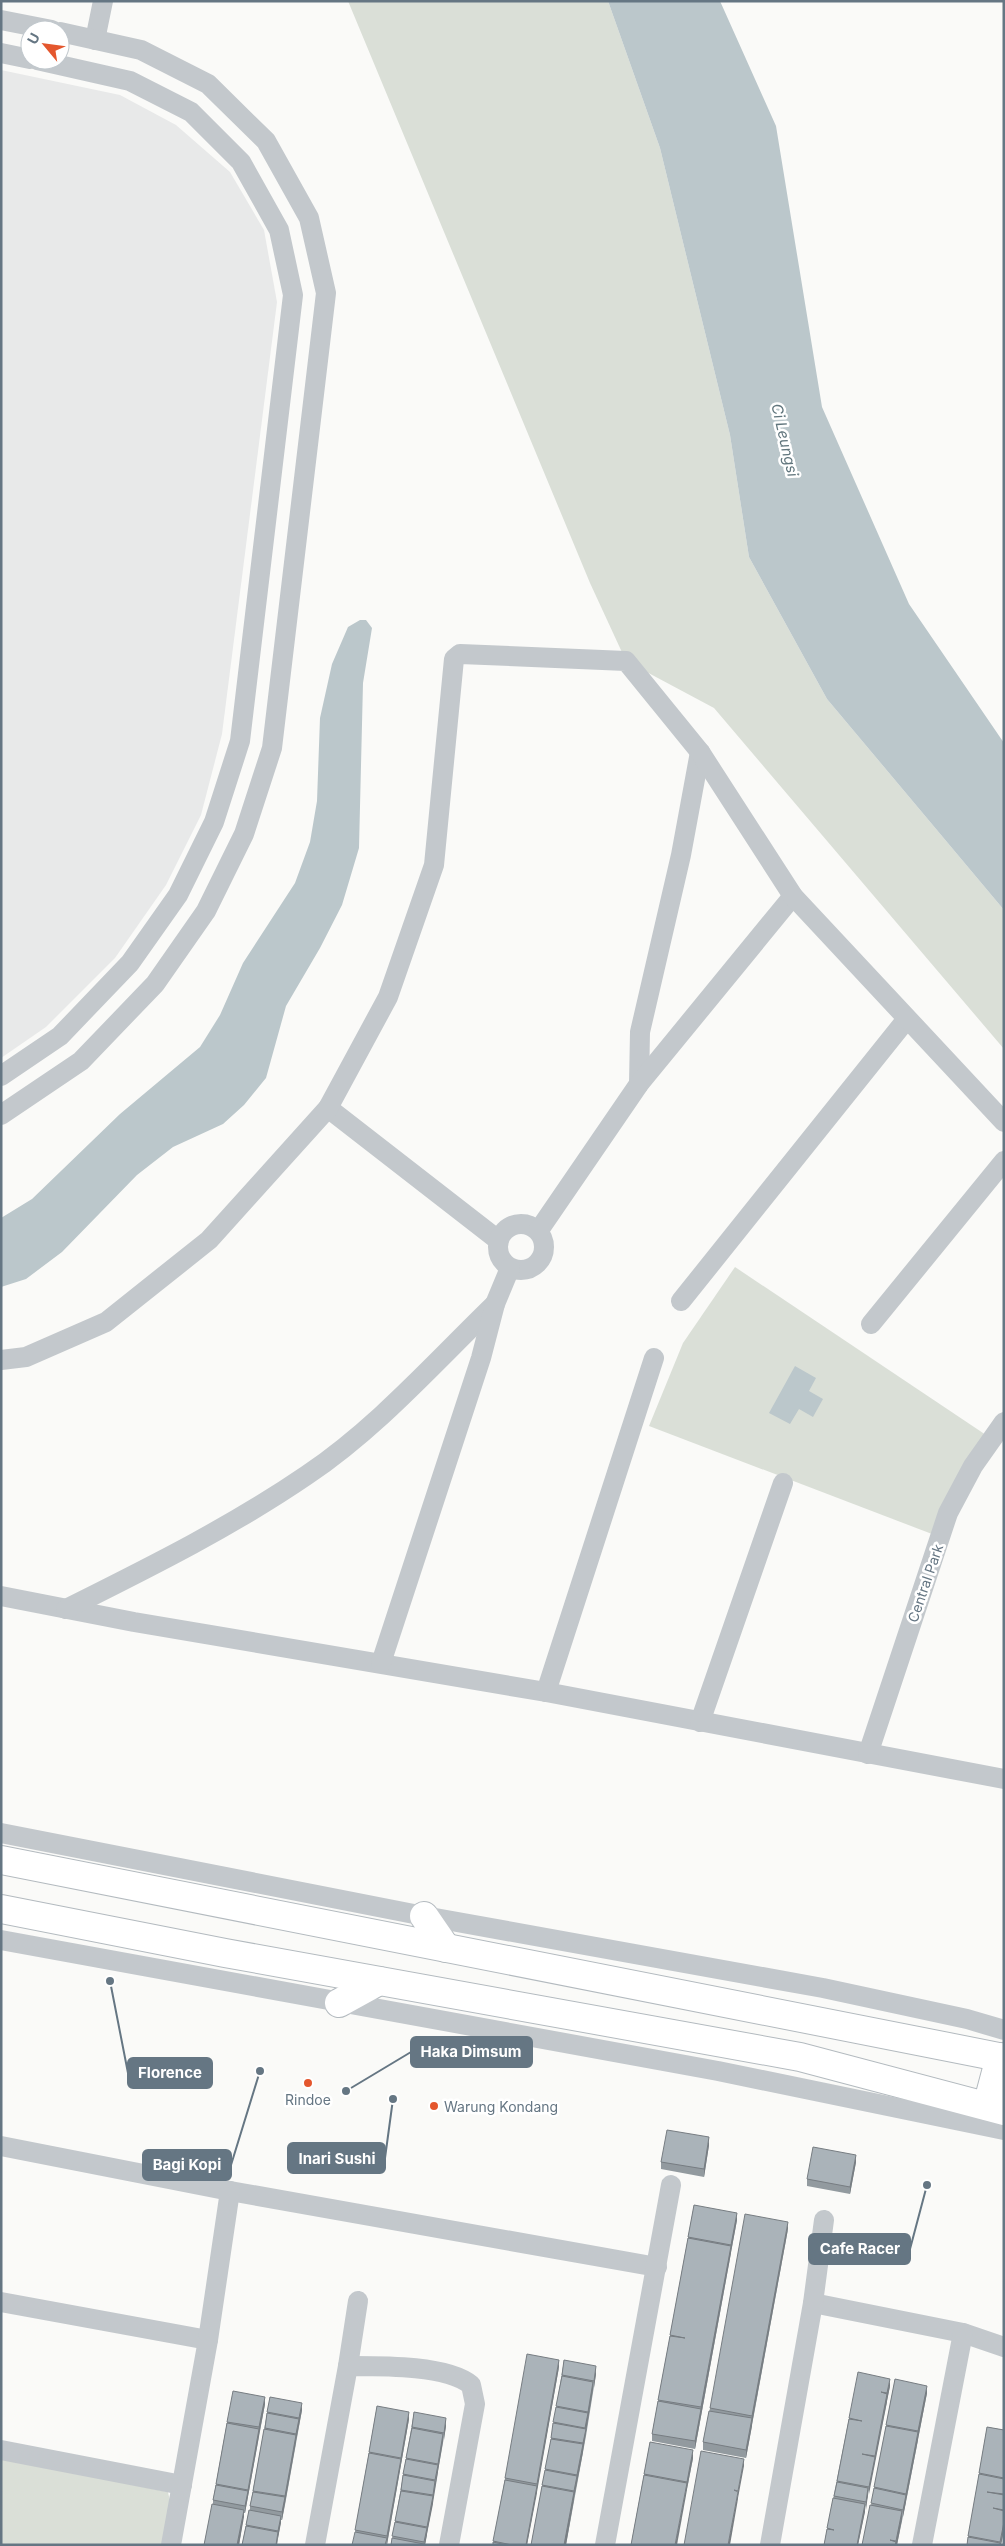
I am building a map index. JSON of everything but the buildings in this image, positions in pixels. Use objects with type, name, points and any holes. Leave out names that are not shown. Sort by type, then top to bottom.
[{"type":"street","points":[[95,40],[103,1]]},
{"type":"street","points":[[1,20],[20,24]]},
{"type":"street","points":[[1,1115],[81,1061],[155,984],[206,911],[244,834],[272,748],[326,293],[309,218],[266,141],[208,84],[141,50],[70,34]]},
{"type":"street","points":[[1,53],[20,56]]},
{"type":"street","points":[[1,1076],[60,1036],[130,963],[178,895],[214,822],[240,741],[293,295],[279,230],[241,162],[191,112],[130,81],[70,67]]},
{"type":"street","points":[[1,1360],[26,1357],[106,1322],[209,1240],[328,1108],[388,997],[434,865],[454,659],[460,654],[626,661],[700,752],[793,896],[906,1020],[1004,1122]]},
{"type":"street","points":[[639,1084],[640,1032],[681,855],[700,752]]},
{"type":"street","points":[[539,1230],[639,1084],[793,896]]},
{"type":"street","points":[[681,1301],[906,1020]]},
{"type":"street","points":[[328,1108],[498,1240]]},
{"type":"street","points":[[871,1324],[1004,1161]]},
{"type":"street","points":[[525,1223],[539,1230],[546,1246],[541,1262],[527,1270],[510,1268],[499,1256],[498,1240],[508,1226],[525,1223]]},
{"type":"street","points":[[381,1663],[482,1358],[494,1304],[510,1268]]},
{"type":"street","points":[[66,1610],[248,1513],[308,1474],[354,1438],[400,1397],[494,1304]]},
{"type":"street","points":[[546,1692],[654,1358]]},
{"type":"street","name":"Central Park","points":[[868,1754],[948,1513],[973,1466],[1004,1422]]},
{"type":"street","points":[[700,1722],[782,1483]]},
{"type":"street","points":[[1,1596],[66,1610],[546,1692],[1004,1779]]},
{"type":"street","points":[[1,1833],[424,1916],[823,1988],[967,2019],[1004,2030]]},
{"type":"street","points":[[1,1860],[1002,2058],[996,2109],[800,2057],[379,1981],[1,1909]]},
{"type":"street","points":[[424,1916],[446,1948]]},
{"type":"street","points":[[1,1940],[41,1949],[248,1984],[339,2003],[718,2071],[1004,2130]]},
{"type":"street","points":[[339,2003],[379,1981]]},
{"type":"street","points":[[1,2146],[230,2191],[657,2267]]},
{"type":"street","points":[[605,2545],[671,2185]]},
{"type":"street","points":[[171,2545],[208,2340],[230,2191]]},
{"type":"street","points":[[770,2545],[813,2303],[824,2220]]},
{"type":"street","points":[[315,2545],[358,2301]]},
{"type":"street","points":[[1,2302],[208,2340]]},
{"type":"street","points":[[813,2303],[963,2333],[1004,2346]]},
{"type":"street","points":[[922,2545],[963,2333]]},
{"type":"street","points":[[348,2366],[425,2371],[453,2375],[471,2385],[475,2404],[449,2545]]},
{"type":"street","points":[[1,2450],[182,2484]]},
{"type":"shaded area","points":[[348,1],[608,1],[660,148],[730,435],[749,557],[827,699],[1004,910],[1004,1049],[714,708],[626,661],[590,583]]},
{"type":"shaded area","points":[[1,70],[120,95],[176,125],[230,172],[264,230],[277,302],[222,734],[201,815],[166,885],[115,958],[46,1027],[1,1058]]},
{"type":"shaded area","points":[[735,1267],[989,1437],[932,1534],[649,1426],[683,1343]]},
{"type":"shaded area","points":[[1,2458],[168,2492],[171,2506],[164,2545],[1,2545]]},
{"type":"water","name":"Ci Leungsi","points":[[608,1],[720,1],[776,126],[822,407],[909,604],[1004,743],[1004,910],[827,699],[749,557],[730,435],[660,148]]},
{"type":"water","points":[[360,620],[366,620],[372,628],[363,683],[359,848],[342,905],[320,948],[286,1006],[266,1078],[244,1105],[223,1124],[173,1147],[137,1175],[62,1252],[26,1279],[1,1287],[1,1218],[32,1199],[120,1114],[200,1047],[220,1015],[243,963],[295,883],[310,842],[317,801],[320,718],[332,664],[348,627]]},
{"type":"water","points":[[795,1366],[816,1378],[809,1391],[823,1399],[813,1417],[799,1409],[790,1424],[769,1413]]},
{"type":"place","name":"Florence","points":[[110,1981]]},
{"type":"place","name":"Bagi Kopi","points":[[260,2071]]},
{"type":"place","name":"Rindoe","points":[[308,2083]]},
{"type":"place","name":"Haka Dimsum","points":[[346,2091]]},
{"type":"place","name":"Inari Sushi","points":[[393,2099]]},
{"type":"place","name":"Warung Kondang","points":[[434,2106]]},
{"type":"place","name":"Cafe Racer","points":[[927,2185]]}]
